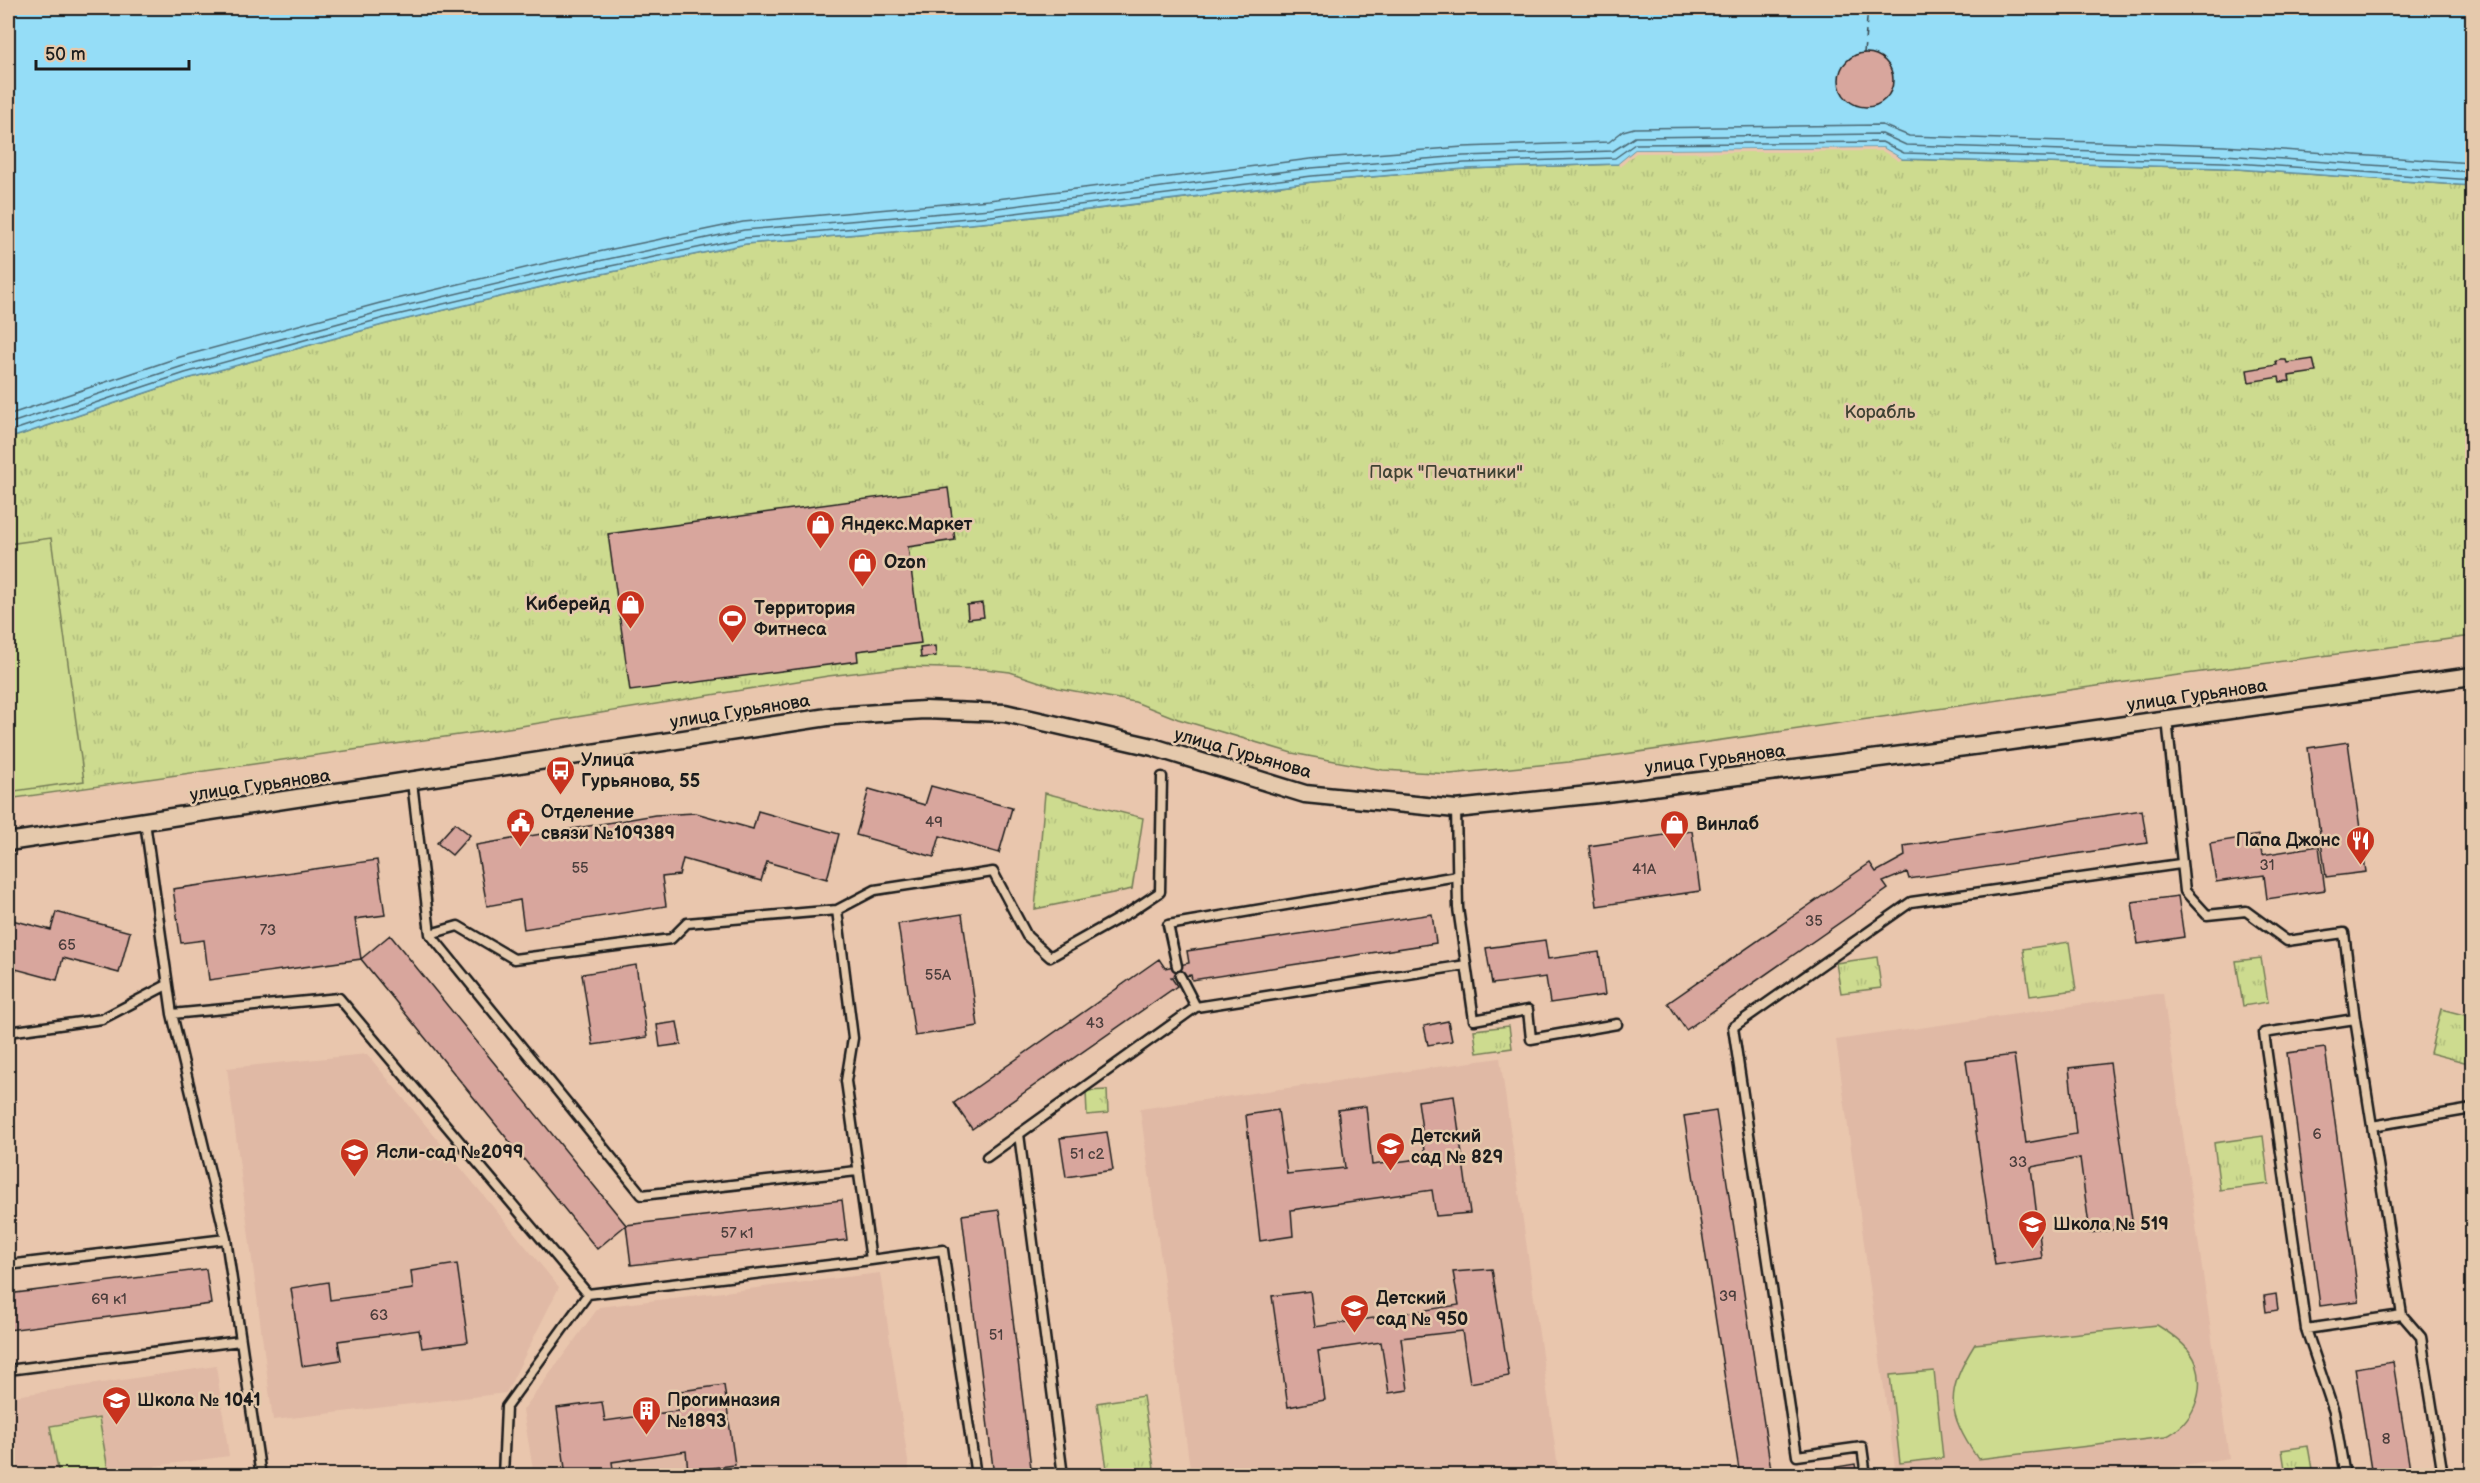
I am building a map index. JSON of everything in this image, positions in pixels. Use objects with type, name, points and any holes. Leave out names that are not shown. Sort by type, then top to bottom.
[{"type":"street","name":"улица Гурьянова","points":[[8,842],[834,716],[936,710],[1005,713],[1153,747],[1305,794],[1456,809],[1598,794],[2167,719],[2472,676]]},
{"type":"lane","points":[[2167,719],[2180,864],[2185,891],[2207,915],[2246,911],[2287,941],[2344,933],[2355,1018],[2402,1315],[2421,1337],[2443,1476]]},
{"type":"lane","points":[[430,934],[458,926],[514,959],[671,939],[687,923],[837,910],[875,890],[993,872],[1027,936],[1050,957],[1130,912],[1160,892],[1162,777]]},
{"type":"lane","points":[[412,782],[430,934],[642,1195],[856,1171]]},
{"type":"lane","points":[[1456,809],[1458,908],[1474,1020],[1528,1010],[1531,1039],[1617,1024]]},
{"type":"lane","points":[[145,822],[172,1014],[226,1239],[261,1476]]},
{"type":"lane","points":[[1866,1476],[1862,1447],[1797,1456],[1733,1027],[1911,902],[2180,864]]},
{"type":"lane","points":[[1177,966],[1168,925],[1457,876]]},
{"type":"lane","points":[[837,910],[853,1038],[846,1081],[856,1171],[871,1260]]},
{"type":"lane","points":[[987,1156],[1196,1007],[1466,965]]},
{"type":"lane","points":[[1180,976],[1196,1007]]},
{"type":"lane","points":[[8,1032],[102,1019],[167,985]]},
{"type":"lane","points":[[172,1014],[339,998],[588,1294]]},
{"type":"lane","points":[[2345,1476],[2334,1412],[2306,1329],[2264,1033],[2355,1018]]},
{"type":"lane","points":[[2372,1126],[2472,1109]]},
{"type":"lane","points":[[1019,1134],[1063,1476]]},
{"type":"lane","points":[[8,1265],[226,1239]]},
{"type":"lane","points":[[503,1476],[506,1407],[588,1294],[943,1250],[976,1476]]},
{"type":"lane","points":[[2306,1329],[2402,1315]]},
{"type":"lane","points":[[8,1370],[240,1341]]},
{"type":"shaded area","name":"Школа № 519","points":[[2163,993],[2229,1458],[2112,1476],[1896,1475],[1836,1040]]},
{"type":"shaded area","name":"Ясли-сад №2099","points":[[367,1054],[559,1287],[506,1393],[273,1420],[227,1068]]},
{"type":"shaded area","points":[[1500,1058],[1559,1475],[1191,1475],[1140,1109]]},
{"type":"shaded area","points":[[880,1273],[910,1475],[534,1475],[523,1410],[599,1307]]},
{"type":"shaded area","name":"Школа № 1041","points":[[216,1366],[229,1456],[155,1466],[156,1475],[8,1475],[8,1397]]},
{"type":"green space","name":"Парк \"Печатники\"","points":[[1883,148],[1902,159],[2223,168],[2472,186],[2472,636],[2111,684],[1569,762],[1450,774],[1383,770],[1292,753],[1178,719],[1135,702],[1058,688],[1010,672],[985,669],[904,667],[828,676],[515,727],[8,799],[8,439],[187,379],[386,324],[554,284],[746,244],[992,222],[1312,182],[1464,169],[1618,164],[1635,150]]},
{"type":"green space","points":[[51,538],[84,781],[8,792],[8,544]]},
{"type":"green space","points":[[1045,793],[1143,818],[1132,889],[1035,909]]},
{"type":"green space","points":[[2069,942],[2076,990],[2030,996],[2023,949]]},
{"type":"green space","points":[[1877,957],[1881,988],[1841,993],[1836,963]]},
{"type":"green space","points":[[2261,958],[2268,1002],[2243,1006],[2236,961]]},
{"type":"green space","points":[[2441,1009],[2472,1017],[2472,1064],[2430,1053]]},
{"type":"green space","points":[[1509,1026],[1512,1048],[1477,1053],[1474,1030]]},
{"type":"green space","points":[[1107,1090],[1108,1113],[1087,1115],[1086,1091]]},
{"type":"green space","points":[[2263,1136],[2269,1184],[2220,1190],[2214,1143]]},
{"type":"green space","points":[[2157,1325],[2185,1346],[2196,1363],[2199,1374],[2195,1406],[2190,1416],[2175,1431],[2165,1437],[1978,1459],[1967,1443],[1955,1415],[1954,1389],[1965,1361],[1975,1344]]},
{"type":"green space","points":[[1934,1371],[1943,1458],[1900,1463],[1890,1375]]},
{"type":"green space","points":[[1143,1396],[1155,1475],[1108,1475],[1097,1403]]},
{"type":"green space","points":[[99,1418],[109,1475],[59,1475],[50,1426]]},
{"type":"green space","points":[[2308,1446],[2313,1475],[2286,1475],[2282,1450]]},
{"type":"water","points":[[8,8],[2472,8],[2472,186],[2223,168],[1902,159],[1883,148],[1635,150],[1618,164],[1464,169],[1312,182],[992,222],[746,244],[554,284],[386,324],[187,379],[8,439]]},
{"type":"pier","points":[[1883,148],[1902,159],[1899,161],[1882,151],[1636,153],[1620,167],[1618,164],[1635,150]]},
{"type":"building","points":[[1866,53],[1876,55],[1885,61],[1891,70],[1893,80],[1891,90],[1885,99],[1876,105],[1866,107],[1856,105],[1847,99],[1841,90],[1839,80],[1841,70],[1847,61],[1856,55]]},
{"type":"building","points":[[2313,359],[2316,372],[2289,376],[2290,381],[2280,382],[2279,377],[2249,382],[2247,370],[2277,365],[2276,361],[2281,360],[2286,360],[2287,363]]},
{"type":"building","points":[[948,488],[955,540],[908,547],[921,643],[857,651],[858,661],[630,691],[608,534]]},
{"type":"building","points":[[982,603],[984,617],[968,619],[967,605]]},
{"type":"building","points":[[935,646],[936,656],[921,658],[920,648]]},
{"type":"building","points":[[2348,742],[2366,872],[2326,877],[2308,748]]},
{"type":"building","points":[[931,786],[1012,808],[999,853],[940,836],[934,857],[856,835],[869,789],[925,805]]},
{"type":"building","points":[[2142,810],[2147,843],[1909,879],[1907,872],[1883,882],[1888,889],[1686,1030],[1668,1003],[1870,863],[1876,872],[1905,856],[1904,846]]},
{"type":"building","points":[[758,811],[839,834],[827,879],[767,862],[761,881],[683,859],[679,875],[662,877],[666,906],[524,929],[520,900],[487,906],[476,845],[655,815],[696,813],[753,829]]},
{"type":"building","points":[[455,823],[470,835],[452,855],[437,843]]},
{"type":"building","points":[[1692,831],[1700,891],[1597,906],[1589,846]]},
{"type":"building","points":[[2259,835],[2262,855],[2319,846],[2325,890],[2267,899],[2264,875],[2216,882],[2210,843]]},
{"type":"building","points":[[377,860],[385,915],[355,919],[361,959],[209,980],[204,940],[181,943],[173,889]]},
{"type":"building","points":[[2178,896],[2184,937],[2138,944],[2132,902]]},
{"type":"building","points":[[56,912],[130,932],[119,973],[63,958],[57,980],[8,967],[8,919],[51,930]]},
{"type":"building","points":[[962,914],[978,1026],[915,1036],[898,924]]},
{"type":"building","points":[[1432,914],[1436,943],[1192,980],[1191,975],[1171,977],[1177,986],[972,1129],[954,1103],[1159,959],[1165,968],[1189,963],[1187,951]]},
{"type":"building","points":[[390,935],[626,1225],[597,1249],[361,959]]},
{"type":"building","points":[[1545,940],[1548,959],[1599,952],[1605,995],[1550,1003],[1546,977],[1492,984],[1486,948]]},
{"type":"building","points":[[636,965],[647,1037],[593,1045],[582,974]]},
{"type":"building","points":[[1448,1021],[1452,1041],[1428,1045],[1424,1026]]},
{"type":"building","points":[[677,1022],[681,1044],[660,1047],[657,1025]]},
{"type":"building","points":[[2325,1048],[2359,1301],[2320,1306],[2287,1053]]},
{"type":"building","points":[[2014,1055],[2026,1143],[2076,1134],[2069,1068],[2110,1063],[2133,1227],[2090,1233],[2080,1158],[2031,1167],[2042,1258],[1995,1265],[1966,1061]]},
{"type":"building","name":"Детский сад № 829","points":[[1454,1096],[1470,1213],[1436,1216],[1432,1190],[1291,1210],[1293,1236],[1260,1241],[1246,1115],[1278,1110],[1287,1174],[1345,1168],[1338,1110],[1366,1106],[1372,1165],[1426,1158],[1418,1101]]},
{"type":"building","points":[[1716,1111],[1772,1476],[1740,1476],[1684,1116]]},
{"type":"building","points":[[1107,1132],[1113,1170],[1066,1177],[1060,1138]]},
{"type":"building","points":[[842,1200],[847,1240],[631,1265],[626,1225]]},
{"type":"building","points":[[999,1210],[1032,1476],[994,1476],[962,1215]]},
{"type":"building","points":[[457,1264],[468,1342],[422,1348],[419,1330],[338,1341],[341,1360],[302,1366],[291,1288],[328,1282],[330,1300],[413,1289],[411,1271]]},
{"type":"building","points":[[206,1269],[211,1304],[8,1330],[8,1294]]},
{"type":"building","name":"Детский сад № 950","points":[[1492,1269],[1509,1376],[1470,1383],[1462,1331],[1401,1338],[1408,1390],[1389,1393],[1381,1342],[1318,1351],[1325,1400],[1288,1407],[1272,1296],[1310,1291],[1315,1327],[1459,1305],[1453,1272]]},
{"type":"building","points":[[2276,1294],[2278,1310],[2266,1312],[2264,1296]]},
{"type":"building","points":[[2393,1362],[2411,1476],[2372,1476],[2355,1368]]},
{"type":"building","name":"Прогимназия №1893","points":[[724,1385],[735,1465],[688,1471],[686,1451],[612,1462],[614,1476],[566,1476],[557,1408],[602,1402],[605,1421],[684,1410],[681,1391]]},
{"type":"building","points":[[1855,1464],[1857,1476],[1783,1476]]},
{"type":"ferry route","points":[[1864,53],[1868,8]]},
{"type":"place","name":"Яндекс.Маркет","points":[[820,550]]},
{"type":"place","name":"Ozon","points":[[863,588]]},
{"type":"place","name":"Киберейд","points":[[631,630]]},
{"type":"place","name":"Территория Фитнеса","points":[[733,644]]},
{"type":"place","name":"Улица Гурьянова, 55","points":[[560,796]]},
{"type":"place","name":"Отделение связи №109389","points":[[520,848]]},
{"type":"place","name":"Винлаб","points":[[1675,850]]},
{"type":"place","name":"Папа Джонс","points":[[2361,866]]},
{"type":"place","name":"Детский сад № 829","points":[[1390,1172]]},
{"type":"place","name":"Ясли-сад №2099","points":[[355,1178]]},
{"type":"place","name":"Школа № 519","points":[[2032,1250]]},
{"type":"place","name":"Детский сад № 950","points":[[1355,1334]]},
{"type":"place","name":"Школа № 1041","points":[[116,1426]]},
{"type":"place","name":"Прогимназия №1893","points":[[646,1436]]},
{"type":"park label","name":"Корабль","points":[[1880,412]]}]
